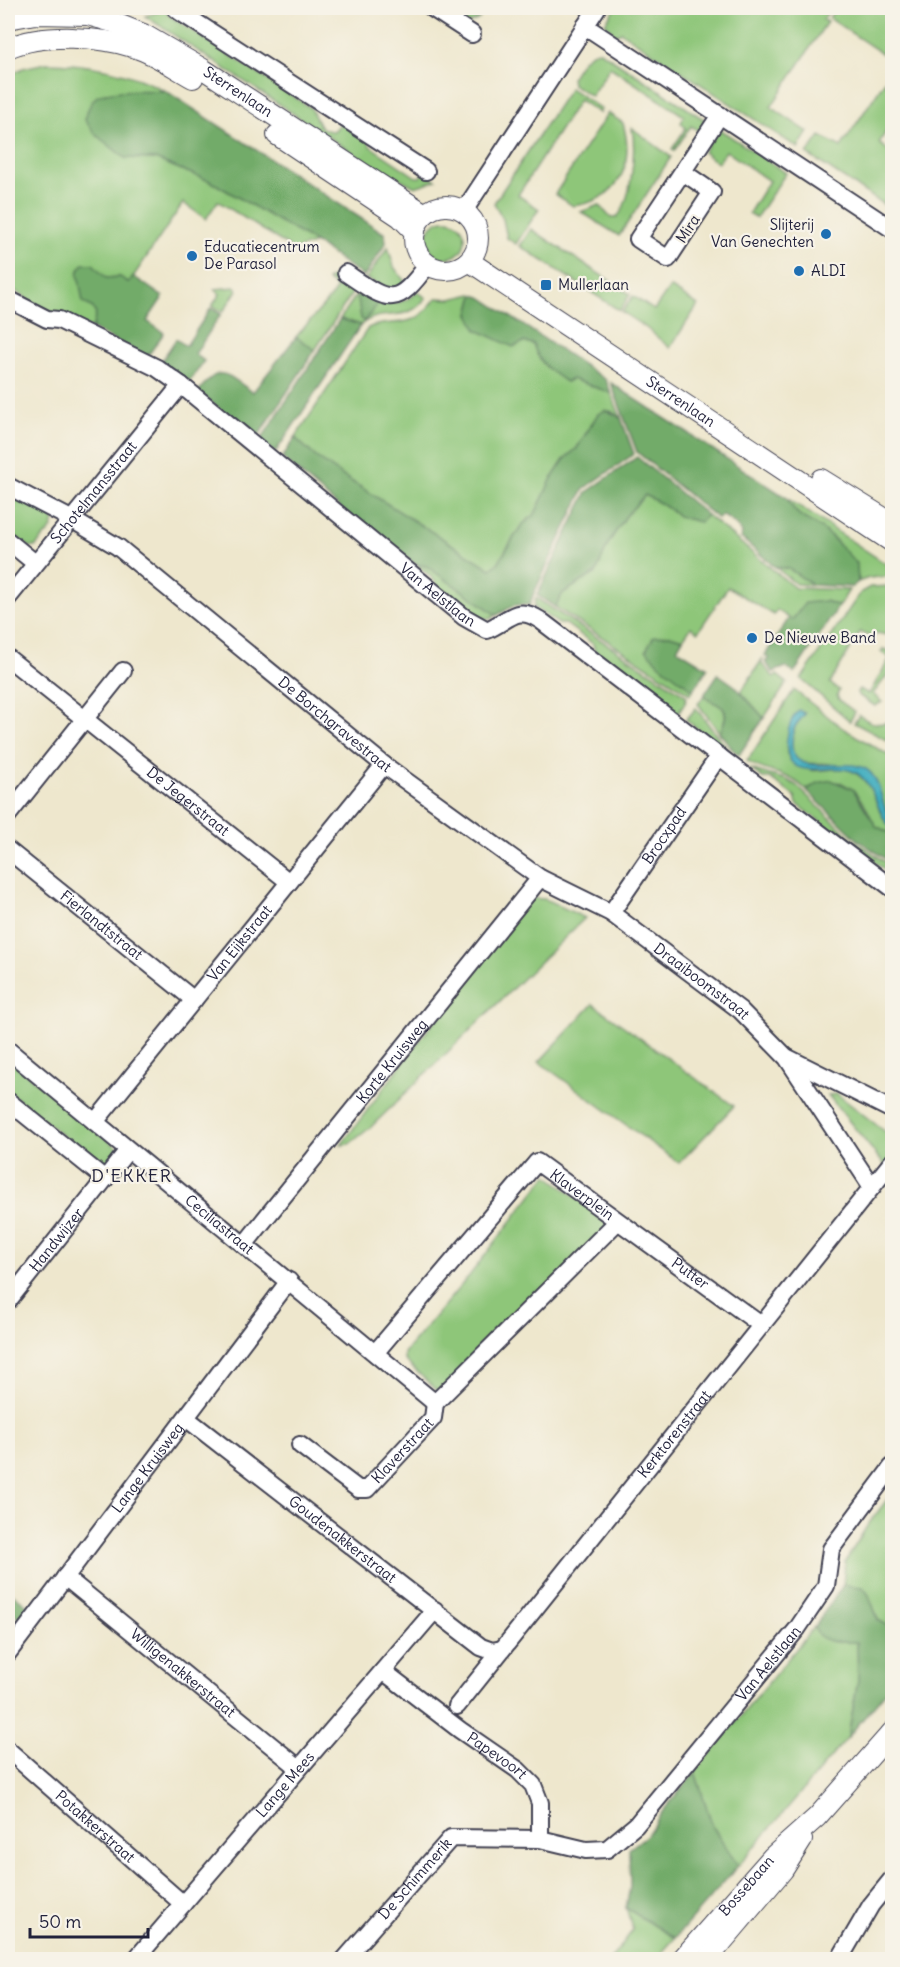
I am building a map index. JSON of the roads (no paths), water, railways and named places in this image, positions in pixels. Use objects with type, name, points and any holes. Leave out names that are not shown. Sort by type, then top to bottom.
[{"type":"street","points":[[175,8],[426,171]]},
{"type":"street","points":[[432,8],[472,34]]},
{"type":"street","points":[[464,211],[597,8]]},
{"type":"street","points":[[35,11],[41,39]]},
{"type":"street","name":"Sterrenlaan","points":[[8,19],[35,11],[88,15],[143,34],[203,69],[424,214]]},
{"type":"street","points":[[585,26],[892,229]]},
{"type":"street","name":"Sterrenlaan","points":[[8,48],[41,39],[64,38],[97,40],[136,48],[197,81],[400,217],[415,232]]},
{"type":"street","name":"Mira","points":[[682,172],[712,192],[668,259],[638,239],[682,172],[720,115]]},
{"type":"street","points":[[454,207],[464,211],[470,216],[477,229],[478,243],[472,256],[460,267],[449,270],[438,269],[428,264],[420,257],[415,247],[418,222],[424,214],[434,208],[454,207]]},
{"type":"street","name":"Sterrenlaan","points":[[472,256],[892,523]]},
{"type":"street","name":"Sterrenlaan","points":[[472,256],[892,542]]},
{"type":"street","points":[[346,273],[382,296],[394,297],[404,293],[413,285],[428,264]]},
{"type":"street","name":"Van Aelstlaan","points":[[8,299],[47,319],[59,320],[143,362],[181,385],[275,460],[464,618],[488,630],[516,613],[530,613],[892,888]]},
{"type":"street","name":"Schotelmansstraat","points":[[8,598],[181,385]]},
{"type":"street","name":"De Borchgravestraat","points":[[8,486],[118,547],[384,765],[540,878],[611,913]]},
{"type":"street","points":[[8,541],[35,563]]},
{"type":"street","name":"De Jegerstraat","points":[[8,658],[290,882]]},
{"type":"street","points":[[8,815],[123,671]]},
{"type":"street","name":"Brocxpad","points":[[611,913],[719,756]]},
{"type":"street","name":"Van Eijkstraat","points":[[95,1122],[384,765]]},
{"type":"street","name":"Fierlandtstraat","points":[[8,850],[194,1000]]},
{"type":"street","name":"Korte Kruisweg","points":[[244,1245],[540,878]]},
{"type":"street","name":"Draaiboomstraat","points":[[611,913],[740,1010],[787,1058],[872,1187]]},
{"type":"street","name":"Ceciliastraat","points":[[8,1050],[375,1353]]},
{"type":"street","name":"Draaiboomstraat","points":[[787,1058],[892,1110]]},
{"type":"street","points":[[8,1101],[105,1179]]},
{"type":"street","name":"Handwijzer","points":[[8,1300],[128,1150]]},
{"type":"street","name":"Klaverplein","points":[[375,1353],[537,1162],[617,1222],[435,1403]]},
{"type":"street","name":"Kerktorenstraat","points":[[457,1706],[892,1162]]},
{"type":"street","name":"Putter","points":[[617,1222],[761,1325]]},
{"type":"street","name":"Lange Kruisweg","points":[[8,1653],[289,1281]]},
{"type":"street","points":[[375,1353],[435,1403]]},
{"type":"street","name":"Klaverstraat","points":[[300,1444],[358,1489],[367,1489],[433,1418],[435,1403]]},
{"type":"street","name":"Goudenakkerstraat","points":[[186,1418],[481,1647],[492,1651],[502,1649]]},
{"type":"street","name":"Van Aelstlaan","points":[[540,1839],[586,1850],[607,1849],[615,1845],[636,1824],[797,1629],[826,1586],[831,1549],[892,1467]]},
{"type":"street","name":"Willigenakkerstraat","points":[[65,1577],[299,1768]]},
{"type":"street","name":"Lange Mees","points":[[135,1959],[435,1610]]},
{"type":"street","name":"Papevoort","points":[[383,1671],[460,1730],[518,1770],[533,1785],[540,1803],[540,1839]]},
{"type":"street","name":"Bossebaan","points":[[681,1959],[772,1857],[817,1817],[892,1732]]},
{"type":"street","name":"Potakkerstraat","points":[[8,1750],[183,1904]]},
{"type":"street","name":"Bossebaan","points":[[707,1959],[783,1869],[817,1817]]},
{"type":"street","name":"De Schimmerik","points":[[344,1959],[451,1839],[540,1839]]},
{"type":"street","points":[[839,1959],[872,1905],[892,1879]]},
{"type":"water","points":[[799,710],[805,714],[793,731],[794,754],[800,761],[809,764],[857,766],[866,769],[876,780],[892,829],[883,817],[869,787],[858,774],[847,770],[801,768],[793,764],[788,754],[787,739],[790,723]]},
{"type":"place","name":"Slijterij Van Genechten","points":[[826,234]]},
{"type":"place","name":"Educatiecentrum De Parasol","points":[[192,256]]},
{"type":"place","name":"ALDI","points":[[799,271]]},
{"type":"place","name":"Mullerlaan","points":[[546,285]]},
{"type":"place","name":"De Nieuwe Band","points":[[752,638]]},
{"type":"district","name":"D'EKKER","points":[[132,1176]]}]
